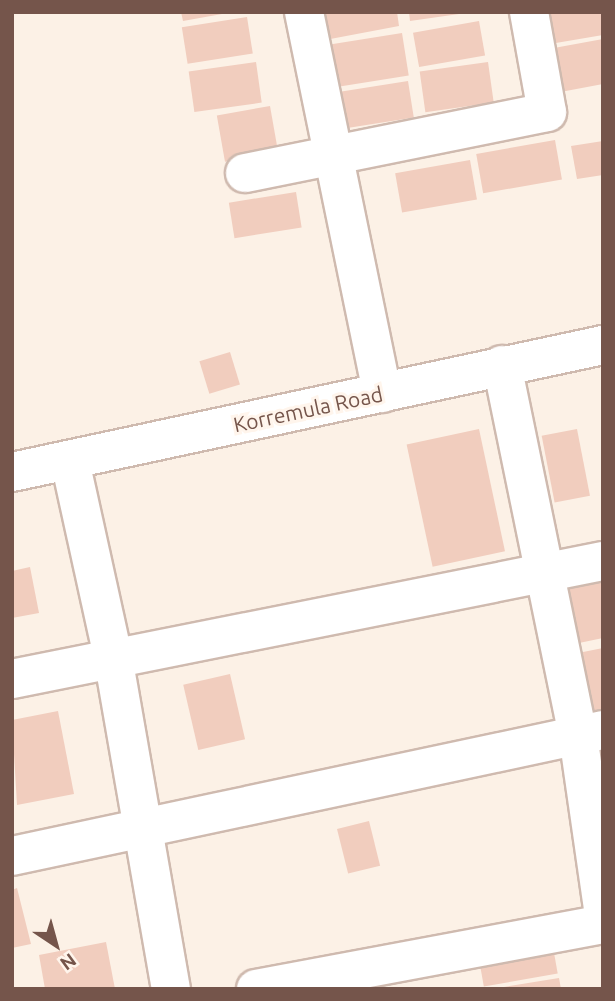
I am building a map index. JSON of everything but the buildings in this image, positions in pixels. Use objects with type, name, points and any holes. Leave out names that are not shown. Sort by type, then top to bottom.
[{"type":"street","points":[[304,12],[382,393]]},
{"type":"street","points":[[245,173],[332,159],[547,113],[529,12]]},
{"type":"street","name":"Korremula Road","points":[[12,472],[603,345]]},
{"type":"street","points":[[502,365],[547,572],[590,732],[603,909]]},
{"type":"street","points":[[70,461],[113,656],[172,989]]},
{"type":"street","points":[[12,679],[113,656],[603,561]]},
{"type":"street","points":[[12,856],[143,832],[590,732]]},
{"type":"street","points":[[256,989],[603,924]]}]
